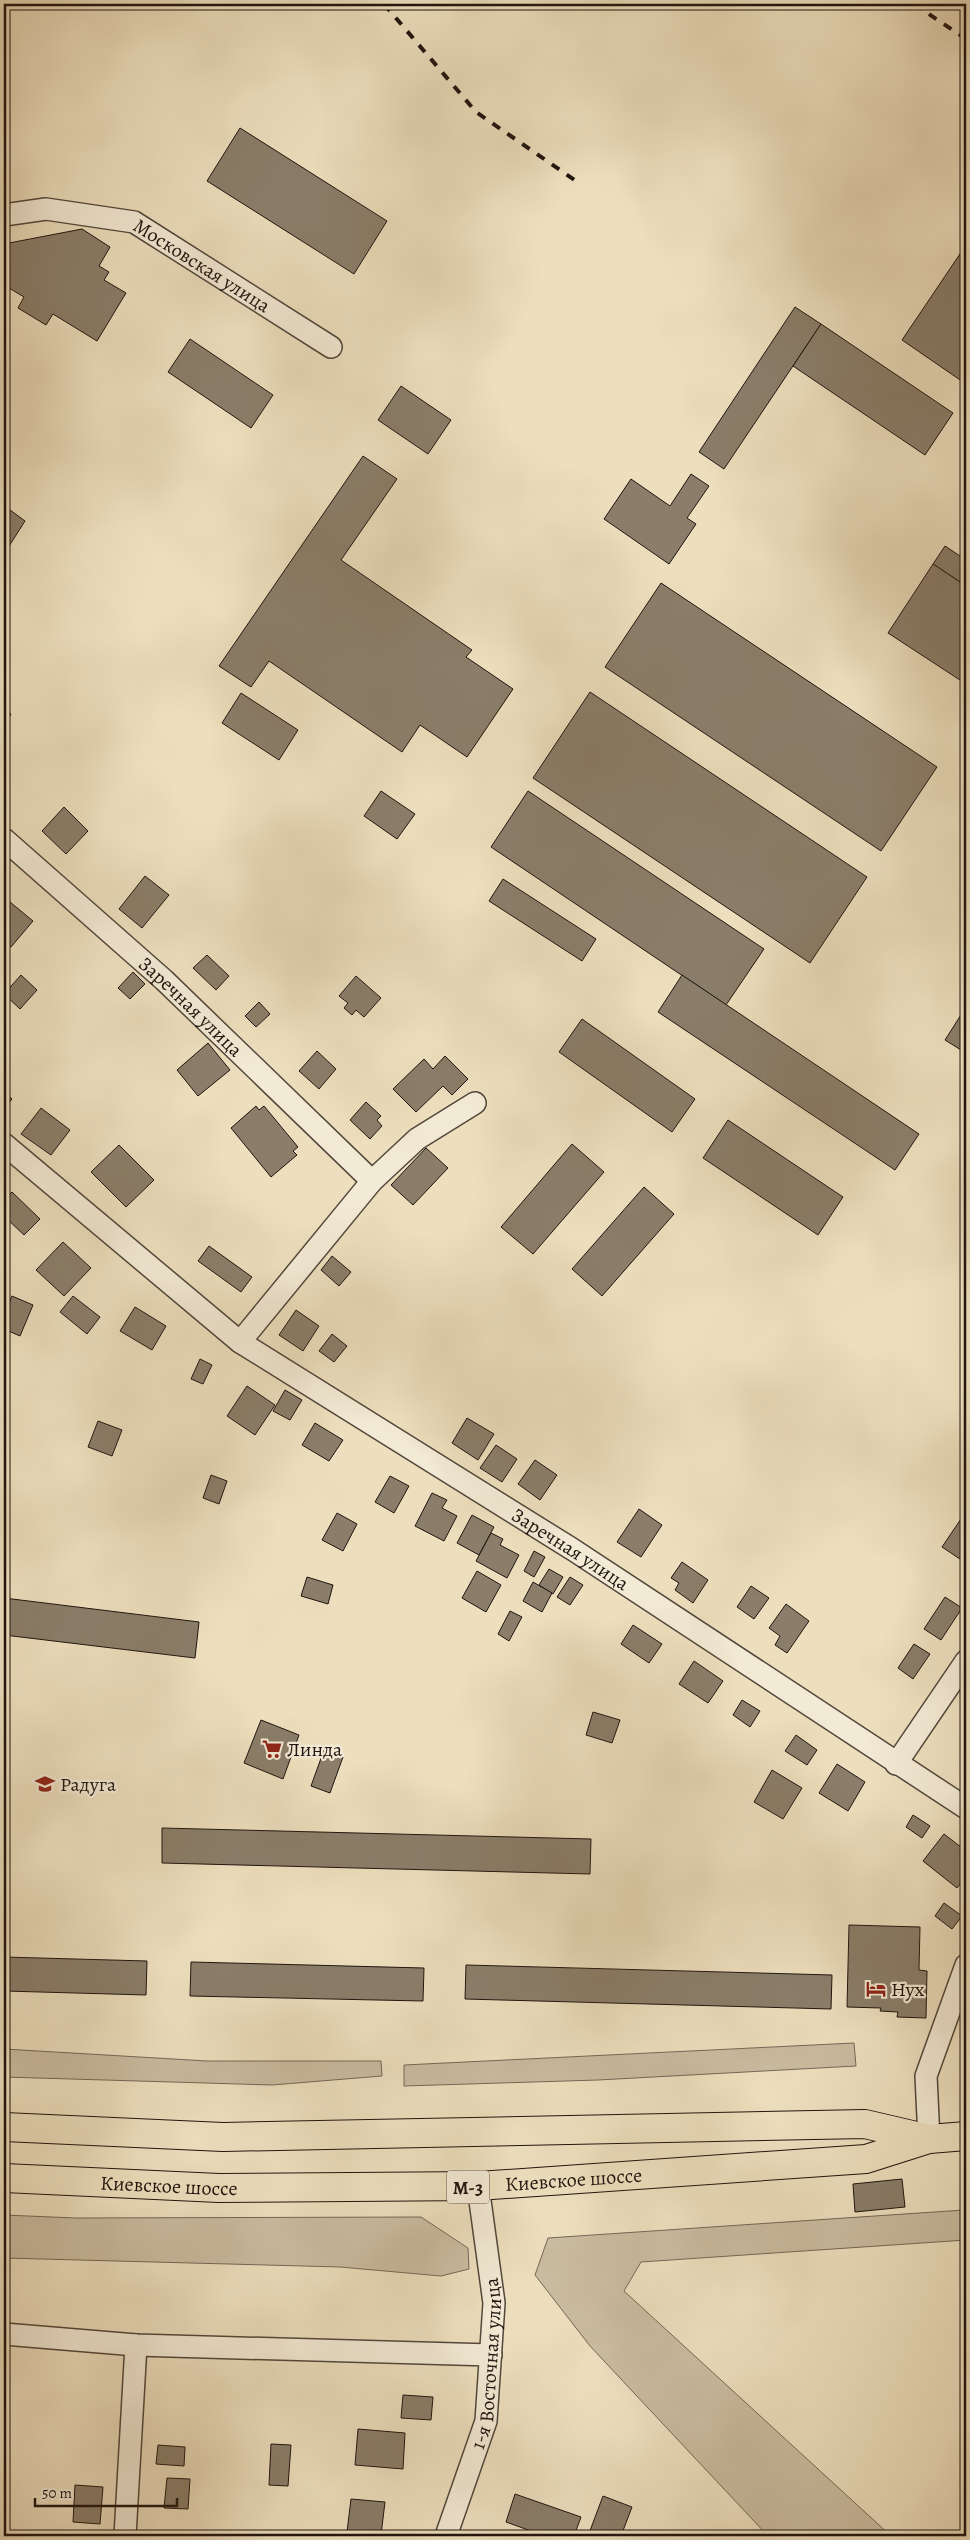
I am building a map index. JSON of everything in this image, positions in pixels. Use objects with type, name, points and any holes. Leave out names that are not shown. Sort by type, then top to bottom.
[{"type":"highway","name":"Киевское шоссе","points":[[4,2127],[222,2137],[865,2124],[929,2139]]},
{"type":"highway","name":"Киевское шоссе","points":[[4,2178],[219,2188],[478,2186],[866,2159],[929,2139],[966,2136]]},
{"type":"street","name":"Московская улица","points":[[4,215],[46,209],[134,222],[332,346]]},
{"type":"street","name":"Заречная улица","points":[[4,839],[164,980],[372,1181]]},
{"type":"street","points":[[240,1342],[372,1181],[417,1138],[475,1103]]},
{"type":"street","name":"Заречная улица","points":[[4,1144],[240,1342],[572,1549],[896,1764],[966,1808]]},
{"type":"street","points":[[896,1764],[966,1661]]},
{"type":"street","points":[[929,2139],[926,2076],[966,1965]]},
{"type":"street","name":"1-я Восточная улица","points":[[446,2536],[486,2421],[494,2303],[478,2186]]},
{"type":"street","points":[[4,2334],[136,2344],[491,2355]]},
{"type":"street","points":[[125,2536],[136,2344]]},
{"type":"shaded area","points":[[854,2043],[856,2066],[598,2080],[404,2086],[404,2065]]},
{"type":"shaded area","points":[[4,2049],[207,2061],[381,2061],[382,2076],[272,2085],[4,2077]]},
{"type":"shaded area","points":[[964,2210],[966,2240],[641,2262],[624,2291],[891,2536],[768,2536],[590,2346],[535,2275],[548,2238]]},
{"type":"shaded area","points":[[4,2215],[76,2218],[421,2217],[468,2248],[469,2269],[441,2276],[340,2267],[4,2258]]},
{"type":"building","points":[[240,128],[387,221],[354,274],[207,181]]},
{"type":"building","points":[[82,229],[110,247],[99,266],[109,272],[104,280],[126,293],[97,341],[53,314],[46,325],[18,308],[24,297],[4,285],[4,252],[9,243]]},
{"type":"building","points":[[966,245],[966,384],[902,340]]},
{"type":"building","points":[[795,307],[821,324],[724,469],[699,452]]},
{"type":"building","points":[[821,324],[953,413],[925,455],[793,366]]},
{"type":"building","points":[[190,339],[273,395],[251,428],[168,372]]},
{"type":"building","points":[[401,386],[451,420],[428,454],[378,420]]},
{"type":"building","points":[[363,456],[397,479],[341,560],[472,650],[466,657],[513,689],[467,757],[420,725],[402,752],[269,661],[251,687],[219,666]]},
{"type":"building","points":[[691,474],[709,486],[687,518],[696,524],[669,564],[604,519],[631,479],[670,506]]},
{"type":"building","points":[[6,507],[25,521],[4,554],[4,510]]},
{"type":"building","points":[[945,546],[966,560],[966,586],[933,564]]},
{"type":"building","points":[[933,564],[966,586],[966,684],[888,633]]},
{"type":"building","points":[[661,583],[937,767],[881,851],[605,667]]},
{"type":"building","points":[[590,692],[867,877],[810,963],[533,778]]},
{"type":"building","points":[[241,693],[298,730],[279,760],[222,723]]},
{"type":"building","points":[[4,704],[11,715],[4,719]]},
{"type":"building","points":[[381,791],[415,814],[397,839],[364,816]]},
{"type":"building","points":[[528,791],[764,949],[726,1005],[491,847]]},
{"type":"building","points":[[64,807],[88,831],[66,854],[42,831]]},
{"type":"building","points":[[145,876],[169,895],[142,928],[119,909]]},
{"type":"building","points":[[503,879],[596,939],[582,961],[489,901]]},
{"type":"building","points":[[4,897],[33,921],[11,947],[4,941]]},
{"type":"building","points":[[207,955],[229,976],[216,990],[193,968]]},
{"type":"building","points":[[133,972],[145,984],[130,999],[118,988]]},
{"type":"building","points":[[21,975],[37,990],[20,1009],[4,994]]},
{"type":"building","points":[[682,975],[919,1134],[895,1170],[658,1012]]},
{"type":"building","points":[[356,976],[381,998],[364,1017],[356,1010],[352,1015],[344,1008],[348,1003],[339,996]]},
{"type":"building","points":[[259,1002],[270,1014],[256,1027],[245,1016]]},
{"type":"building","points":[[966,1007],[966,1053],[945,1040]]},
{"type":"building","points":[[582,1019],[695,1099],[672,1132],[559,1052]]},
{"type":"building","points":[[208,1043],[230,1070],[198,1096],[177,1070]]},
{"type":"building","points":[[317,1051],[336,1069],[319,1089],[299,1071]]},
{"type":"building","points":[[445,1056],[468,1079],[452,1095],[443,1086],[416,1112],[393,1089],[424,1059],[433,1069]]},
{"type":"building","points":[[4,1092],[12,1099],[4,1109]]},
{"type":"building","points":[[366,1102],[381,1116],[377,1120],[382,1126],[370,1139],[350,1120]]},
{"type":"building","points":[[256,1106],[259,1110],[264,1106],[298,1147],[293,1151],[297,1155],[271,1177],[231,1128]]},
{"type":"building","points":[[41,1108],[70,1130],[51,1155],[21,1134]]},
{"type":"building","points":[[728,1120],[843,1197],[818,1235],[703,1158]]},
{"type":"building","points":[[572,1144],[604,1172],[533,1254],[501,1227]]},
{"type":"building","points":[[119,1145],[154,1180],[126,1207],[91,1172]]},
{"type":"building","points":[[426,1148],[448,1168],[413,1205],[391,1185]]},
{"type":"building","points":[[644,1187],[674,1214],[602,1296],[572,1269]]},
{"type":"building","points":[[12,1192],[40,1219],[24,1235],[4,1216],[4,1201]]},
{"type":"building","points":[[63,1242],[91,1268],[64,1296],[36,1270]]},
{"type":"building","points":[[209,1246],[252,1277],[241,1292],[198,1261]]},
{"type":"building","points":[[332,1256],[351,1272],[339,1286],[321,1270]]},
{"type":"building","points":[[12,1296],[33,1305],[20,1336],[4,1329],[4,1315]]},
{"type":"building","points":[[73,1296],[100,1317],[87,1334],[60,1312]]},
{"type":"building","points":[[135,1307],[166,1326],[152,1350],[120,1331]]},
{"type":"building","points":[[296,1310],[319,1326],[303,1351],[279,1335]]},
{"type":"building","points":[[332,1334],[347,1346],[334,1362],[319,1351]]},
{"type":"building","points":[[200,1359],[212,1365],[203,1384],[191,1379]]},
{"type":"building","points":[[247,1386],[275,1405],[255,1435],[227,1416]]},
{"type":"building","points":[[285,1390],[302,1400],[290,1420],[273,1411]]},
{"type":"building","points":[[467,1418],[494,1434],[478,1460],[452,1443]]},
{"type":"building","points":[[98,1421],[122,1430],[112,1456],[88,1447]]},
{"type":"building","points":[[315,1423],[343,1440],[329,1461],[302,1445]]},
{"type":"building","points":[[496,1445],[517,1459],[502,1482],[480,1468]]},
{"type":"building","points":[[535,1460],[557,1475],[540,1500],[518,1484]]},
{"type":"building","points":[[211,1475],[227,1481],[219,1504],[203,1498]]},
{"type":"building","points":[[390,1476],[409,1486],[394,1513],[375,1502]]},
{"type":"building","points":[[432,1493],[447,1500],[442,1508],[457,1516],[444,1541],[415,1526]]},
{"type":"building","points":[[639,1509],[662,1525],[641,1557],[617,1542]]},
{"type":"building","points":[[337,1513],[357,1524],[343,1551],[322,1540]]},
{"type":"building","points":[[965,1513],[966,1515],[966,1563],[942,1547]]},
{"type":"building","points":[[472,1515],[494,1527],[479,1555],[457,1543]]},
{"type":"building","points":[[491,1533],[503,1539],[500,1545],[519,1555],[507,1578],[476,1561]]},
{"type":"building","points":[[534,1551],[545,1557],[534,1577],[524,1571]]},
{"type":"building","points":[[682,1562],[708,1580],[693,1603],[675,1590],[679,1583],[671,1578]]},
{"type":"building","points":[[549,1569],[563,1577],[553,1594],[539,1585]]},
{"type":"building","points":[[477,1571],[501,1585],[486,1612],[462,1598]]},
{"type":"building","points":[[307,1577],[333,1585],[328,1604],[301,1596]]},
{"type":"building","points":[[570,1577],[583,1585],[570,1605],[557,1597]]},
{"type":"building","points":[[533,1582],[552,1593],[542,1612],[523,1601]]},
{"type":"building","points":[[751,1586],[769,1598],[754,1619],[737,1607]]},
{"type":"building","points":[[945,1597],[962,1608],[941,1640],[924,1629]]},
{"type":"building","points":[[4,1598],[199,1622],[195,1658],[4,1635]]},
{"type":"building","points":[[786,1604],[809,1621],[787,1653],[775,1645],[780,1636],[769,1628]]},
{"type":"building","points":[[510,1611],[522,1617],[509,1641],[498,1634]]},
{"type":"building","points":[[633,1625],[662,1644],[649,1663],[621,1644]]},
{"type":"building","points":[[914,1644],[930,1654],[913,1679],[898,1668]]},
{"type":"building","points":[[694,1661],[723,1681],[708,1703],[679,1684]]},
{"type":"building","points":[[742,1700],[760,1711],[750,1727],[733,1715]]},
{"type":"building","points":[[593,1712],[620,1720],[612,1743],[586,1735]]},
{"type":"building","name":"Линда","points":[[261,1720],[299,1735],[283,1779],[244,1763]]},
{"type":"building","points":[[796,1735],[817,1750],[807,1765],[785,1751]]},
{"type":"building","points":[[324,1750],[343,1757],[330,1793],[311,1786]]},
{"type":"building","points":[[837,1764],[865,1782],[848,1811],[819,1793]]},
{"type":"building","points":[[772,1770],[802,1788],[783,1819],[754,1802]]},
{"type":"building","points":[[913,1815],[930,1826],[922,1838],[906,1827]]},
{"type":"building","points":[[162,1828],[591,1839],[590,1874],[162,1863]]},
{"type":"building","points":[[944,1834],[966,1851],[966,1876],[957,1888],[923,1861]]},
{"type":"building","points":[[944,1903],[962,1916],[952,1929],[935,1916]]},
{"type":"building","points":[[849,1925],[920,1927],[919,1970],[927,1971],[926,2018],[897,2017],[898,2012],[880,2011],[881,2008],[847,2007]]},
{"type":"building","points":[[4,1957],[147,1961],[146,1995],[4,1991]]},
{"type":"building","points":[[191,1962],[424,1968],[423,2001],[190,1996]]},
{"type":"building","points":[[466,1965],[832,1975],[831,2009],[465,1999]]},
{"type":"building","points":[[902,2179],[905,2207],[855,2212],[853,2184]]},
{"type":"building","points":[[403,2395],[433,2397],[431,2420],[401,2418]]},
{"type":"building","points":[[358,2429],[405,2433],[403,2469],[355,2465]]},
{"type":"building","points":[[271,2444],[291,2445],[288,2486],[269,2485]]},
{"type":"building","points":[[158,2445],[185,2447],[184,2466],[156,2464]]},
{"type":"building","points":[[167,2478],[190,2479],[188,2509],[164,2508]]},
{"type":"building","points":[[75,2485],[103,2487],[100,2524],[73,2522]]},
{"type":"building","points":[[515,2494],[581,2517],[574,2536],[545,2536],[506,2522]]},
{"type":"building","points":[[603,2496],[632,2507],[621,2536],[588,2536]]},
{"type":"building","points":[[351,2499],[385,2502],[381,2535],[347,2532]]},
{"type":"railway","points":[[384,4],[476,112],[576,181]]},
{"type":"railway","points":[[914,4],[966,39]]},
{"type":"place","name":"Линда","points":[[272,1749]]},
{"type":"place","name":"Радуга","points":[[45,1784]]},
{"type":"place","name":"Нух","points":[[876,1989]]}]
